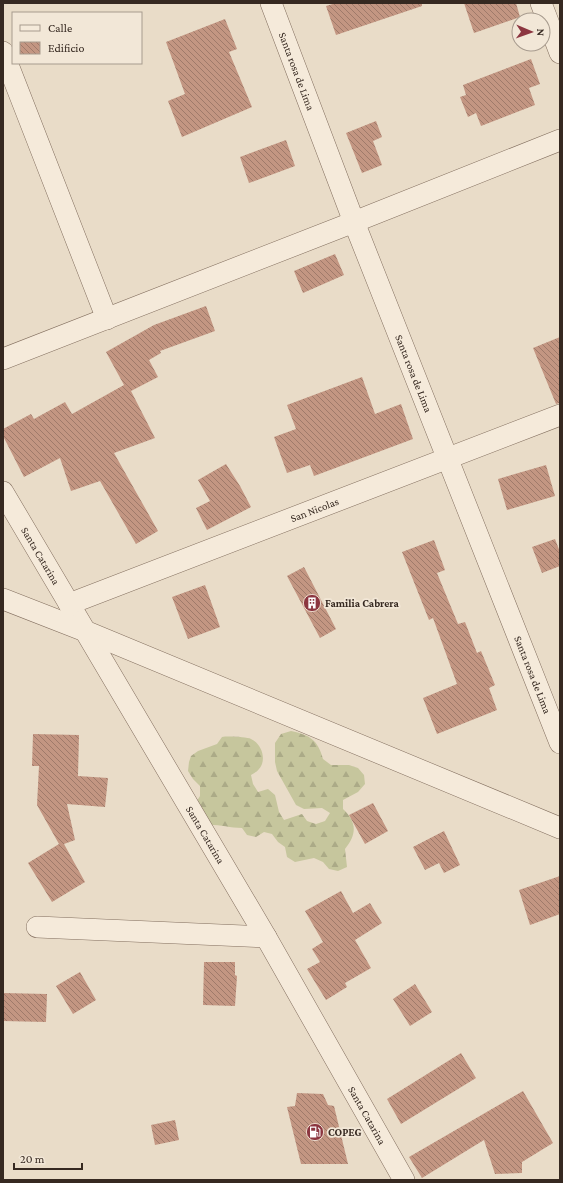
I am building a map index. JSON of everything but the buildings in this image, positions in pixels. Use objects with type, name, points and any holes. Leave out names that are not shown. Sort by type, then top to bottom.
[{"type":"street","name":"Santa rosa de Lima","points":[[271,3],[354,222],[560,743]]},
{"type":"street","points":[[541,3],[560,53]]},
{"type":"street","points":[[3,52],[107,319]]},
{"type":"street","points":[[3,359],[560,140]]},
{"type":"street","name":"San Nicolas","points":[[69,604],[560,415]]},
{"type":"street","name":"Santa Catarina","points":[[3,492],[266,937],[404,1180]]},
{"type":"street","points":[[3,599],[85,631],[560,828]]},
{"type":"street","points":[[37,927],[266,937]]},
{"type":"green space","points":[[291,731],[303,734],[312,739],[319,747],[323,759],[331,765],[349,765],[358,768],[364,775],[365,784],[358,792],[343,800],[343,809],[351,819],[354,828],[352,838],[345,849],[347,867],[338,871],[329,869],[323,862],[314,858],[295,862],[287,857],[285,847],[278,842],[272,834],[264,832],[256,837],[247,835],[242,828],[206,825],[195,804],[200,796],[200,786],[188,771],[191,756],[198,751],[217,744],[222,737],[246,738],[255,741],[262,752],[263,757],[263,761],[259,769],[251,775],[253,784],[258,792],[268,789],[275,795],[279,812],[284,820],[302,814],[307,821],[316,824],[325,821],[330,813],[322,808],[304,809],[296,805],[277,771],[275,762],[275,743],[281,734]]},
{"type":"place","name":"Familia Cabrera","points":[[312,603]]},
{"type":"place","name":"COPEG","points":[[315,1132]]}]
